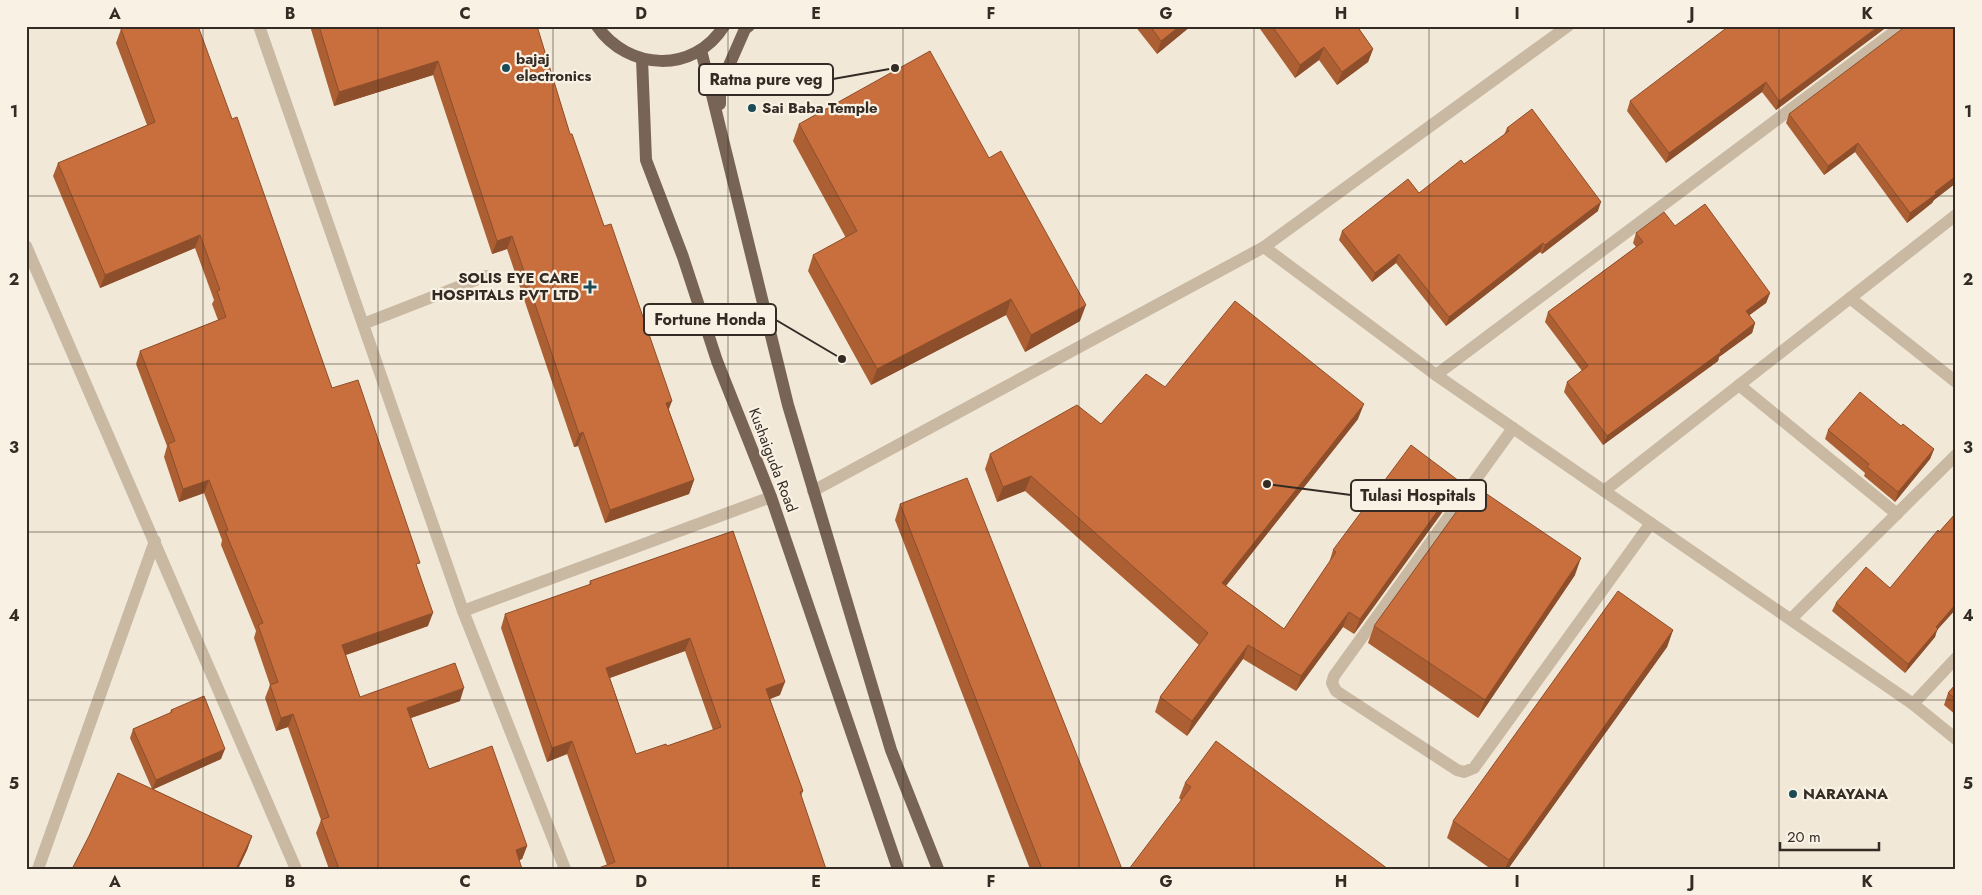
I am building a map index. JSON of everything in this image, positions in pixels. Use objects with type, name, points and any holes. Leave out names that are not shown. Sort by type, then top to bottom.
[{"type":"main road","points":[[597,26],[605,37],[622,51],[642,59],[662,61],[682,58],[702,50],[719,34],[724,26]]},
{"type":"main road","points":[[720,125],[720,86],[745,30],[749,26]]},
{"type":"main road","name":"Kushaiguda Road","points":[[702,50],[788,405],[891,750],[938,869]]},
{"type":"main road","name":"Kushaiguda Road","points":[[642,59],[646,160],[683,257],[718,361],[771,497],[898,869]]},
{"type":"street","points":[[259,26],[463,611],[565,869]]},
{"type":"street","points":[[813,491],[1264,247],[1568,26]]},
{"type":"street","points":[[1436,375],[1902,26]]},
{"type":"street","points":[[1604,491],[1956,215]]},
{"type":"street","points":[[26,246],[296,869]]},
{"type":"street","points":[[1264,247],[1436,375],[1913,704],[1956,739]]},
{"type":"street","points":[[363,324],[486,276]]},
{"type":"street","points":[[1850,298],[1956,382]]},
{"type":"street","points":[[1739,385],[1897,514]]},
{"type":"street","points":[[1513,428],[1334,676],[1332,683],[1336,691],[1457,770],[1464,772],[1474,768],[1651,523]]},
{"type":"street","points":[[1791,619],[1956,455]]},
{"type":"street","points":[[463,611],[771,497]]},
{"type":"street","points":[[38,869],[155,541]]},
{"type":"street","points":[[1913,704],[1956,658]]},
{"type":"street","points":[[284,869],[290,856]]},
{"type":"building","points":[[130,26],[198,26],[232,119],[237,117],[332,388],[358,380],[420,563],[416,564],[433,613],[342,645],[360,697],[455,663],[464,688],[407,708],[429,769],[492,746],[527,846],[516,850],[522,869],[339,869],[321,820],[329,817],[293,714],[281,718],[270,685],[278,682],[258,625],[263,623],[225,531],[228,530],[209,480],[183,489],[168,444],[175,441],[140,351],[226,317],[217,291],[220,290],[200,235],[105,275],[58,163],[155,122],[121,29]]},
{"type":"building","points":[[319,26],[537,26],[570,134],[572,134],[604,226],[611,224],[672,401],[666,403],[694,480],[610,510],[583,432],[579,434],[512,236],[497,241],[438,61],[339,92]]},
{"type":"building","points":[[1150,26],[1180,26],[1161,41]]},
{"type":"building","points":[[1272,26],[1357,26],[1373,49],[1342,72],[1324,47],[1300,65]]},
{"type":"building","points":[[1729,26],[1879,26],[1779,101],[1766,82],[1669,153],[1630,101]]},
{"type":"building","points":[[1906,26],[1956,26],[1956,176],[1910,213],[1858,143],[1828,166],[1789,114]]},
{"type":"building","points":[[930,51],[989,158],[1001,151],[1086,305],[1031,335],[1011,299],[877,369],[813,255],[857,231],[799,124]]},
{"type":"building","points":[[1532,109],[1601,202],[1545,245],[1543,243],[1449,317],[1399,254],[1375,273],[1342,231],[1408,179],[1419,193],[1461,160],[1464,164],[1509,131],[1507,128]]},
{"type":"building","points":[[1705,204],[1770,293],[1746,311],[1755,323],[1720,350],[1721,352],[1607,436],[1567,382],[1588,366],[1548,312],[1643,242],[1636,233],[1664,212],[1675,226]]},
{"type":"building","points":[[1235,301],[1364,404],[1222,583],[1284,629],[1336,552],[1333,550],[1411,445],[1459,481],[1360,619],[1349,612],[1301,676],[1248,645],[1192,721],[1160,697],[1208,633],[1031,476],[1003,487],[990,454],[1077,405],[1101,424],[1146,374],[1165,387]]},
{"type":"building","points":[[1860,392],[1901,426],[1903,424],[1934,449],[1898,492],[1867,467],[1869,464],[1828,430]]},
{"type":"building","points":[[967,478],[1122,869],[1042,869],[900,504]]},
{"type":"building","points":[[1475,486],[1581,558],[1485,700],[1374,626]]},
{"type":"building","points":[[1956,513],[1956,604],[1936,627],[1938,629],[1908,664],[1836,603],[1866,567],[1890,588],[1938,530],[1939,532]]},
{"type":"building","points":[[733,531],[785,682],[766,689],[803,791],[800,792],[826,869],[596,869],[615,862],[572,741],[552,748],[505,614],[591,584],[590,581]],"holes":[[[690,638],[721,727],[667,746],[666,744],[636,754],[606,668]]]},
{"type":"building","points":[[1618,591],[1673,630],[1509,860],[1453,821]]},
{"type":"building","points":[[1956,684],[1956,699],[1948,693]]},
{"type":"building","points":[[204,696],[225,749],[156,780],[133,729]]},
{"type":"building","points":[[1216,741],[1388,869],[1129,869],[1191,787],[1185,783]]},
{"type":"building","points":[[118,773],[252,836],[236,869],[72,869]]},
{"type":"place","name":"bajaj electronics","points":[[506,68]]},
{"type":"place","name":"Ratna pure veg","points":[[895,68]]},
{"type":"place","name":"Sai Baba Temple","points":[[752,108]]},
{"type":"place","name":"SOLIS EYE CARE HOSPITALS PVT LTD","points":[[590,287]]},
{"type":"place","name":"Fortune Honda","points":[[842,359]]},
{"type":"place","name":"Tulasi Hospitals","points":[[1267,484]]},
{"type":"place","name":"NARAYANA","points":[[1793,794]]}]
